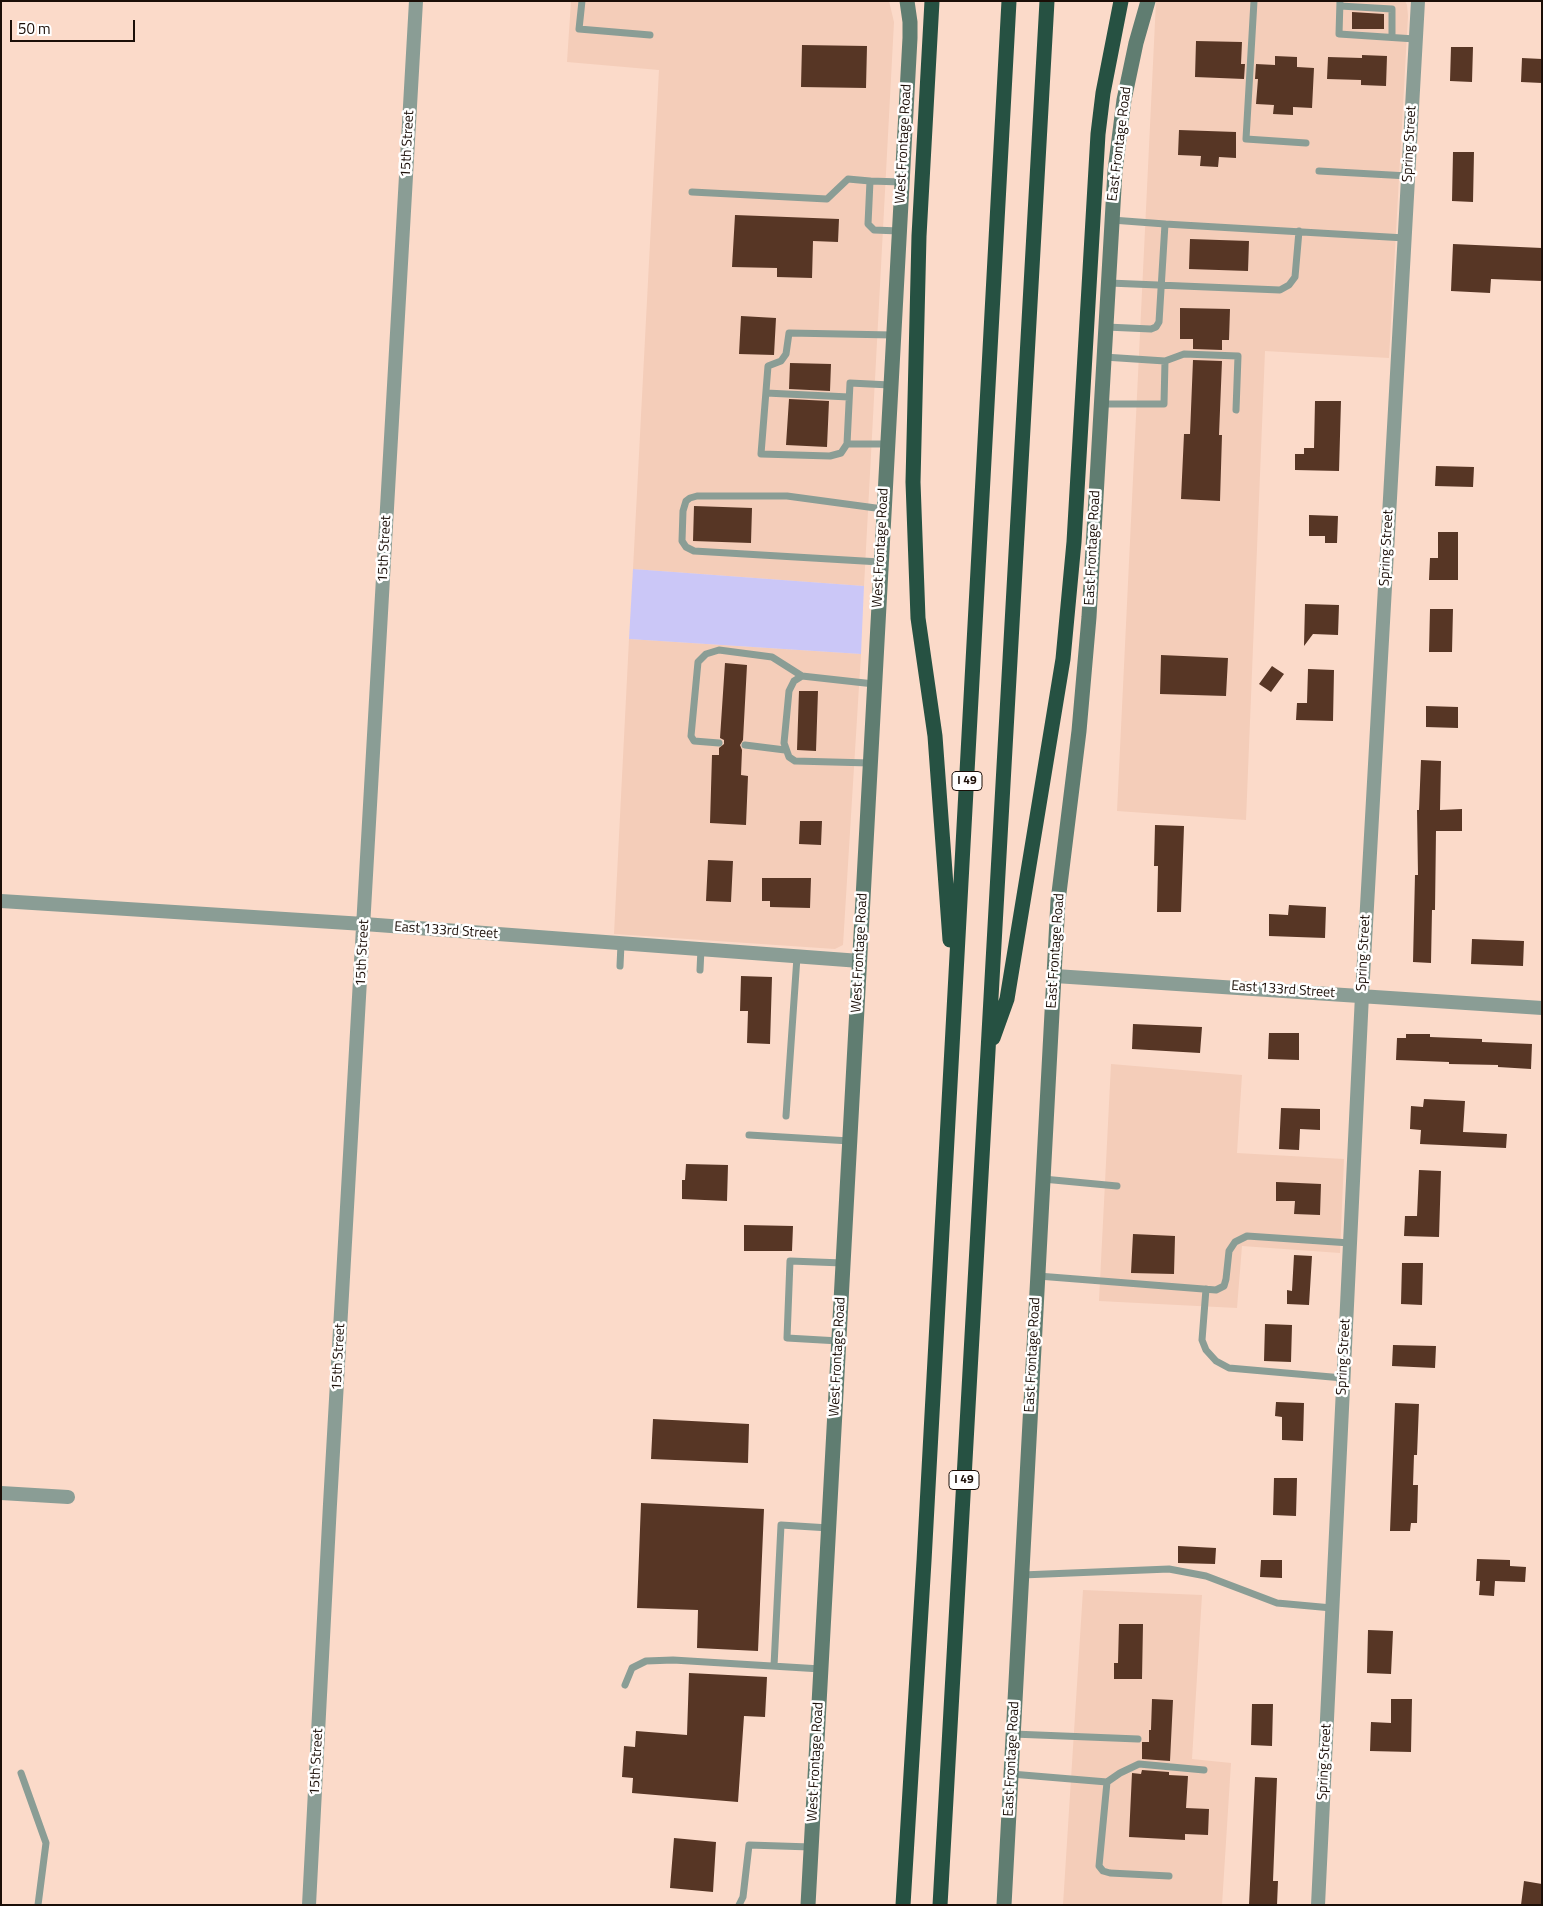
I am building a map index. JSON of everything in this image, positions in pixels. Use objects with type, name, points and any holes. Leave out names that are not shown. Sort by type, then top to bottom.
[{"type":"highway","points":[[932,1],[920,236],[913,482],[918,618],[935,736],[955,1000]]},
{"type":"highway","name":"I 49","points":[[904,1905],[1009,1]]},
{"type":"highway","name":"I 49","points":[[940,1905],[1047,1]]},
{"type":"highway","points":[[987,1056],[1007,999],[1063,659],[1074,542],[1098,134],[1105,84],[1121,1]]},
{"type":"street","name":"15th Street","points":[[309,1905],[416,1]]},
{"type":"street","name":"West Frontage Road","points":[[808,1905],[910,38],[910,22],[906,1]]},
{"type":"street","name":"East Frontage Road","points":[[1004,1905],[1058,901],[1080,731],[1089,617],[1115,171],[1124,100],[1136,43],[1148,1]]},
{"type":"street","name":"Spring Street","points":[[1318,1905],[1362,995],[1418,1]]},
{"type":"street","name":"East 133rd Street","points":[[1,901],[364,924],[860,961]]},
{"type":"street","name":"East 133rd Street","points":[[1054,976],[1542,1008]]},
{"type":"street","points":[[1,1493],[68,1497]]},
{"type":"lane","points":[[582,1],[580,29],[650,35]]},
{"type":"lane","points":[[1254,1],[1246,139],[1306,143]]},
{"type":"lane","points":[[1392,37],[1392,9],[1340,4],[1339,34],[1415,39]]},
{"type":"lane","points":[[1319,170],[1408,176]]},
{"type":"lane","points":[[692,192],[827,199],[848,179],[902,182]]},
{"type":"lane","points":[[870,181],[868,224],[874,230],[899,231]]},
{"type":"lane","points":[[1112,220],[1405,238]]},
{"type":"lane","points":[[1106,327],[1156,328],[1159,322],[1166,224]]},
{"type":"lane","points":[[1108,283],[1280,290],[1289,285],[1295,277],[1299,231]]},
{"type":"lane","points":[[890,385],[850,383],[847,444],[841,453],[830,456],[761,454],[768,366],[780,360],[786,354],[789,333],[893,335]]},
{"type":"lane","points":[[1104,358],[1165,361],[1184,354],[1238,356],[1236,410]]},
{"type":"lane","points":[[1101,404],[1164,404],[1165,361]]},
{"type":"lane","points":[[766,393],[849,398]]},
{"type":"lane","points":[[847,444],[887,444]]},
{"type":"lane","points":[[880,562],[694,550],[686,547],[682,541],[686,501],[697,496],[787,496],[883,509]]},
{"type":"lane","points":[[719,743],[694,740],[691,736],[698,662],[706,654],[719,650],[772,657],[802,676],[874,684]]},
{"type":"lane","points":[[802,676],[794,680],[789,691],[784,743],[789,758],[795,761],[870,763]]},
{"type":"lane","points":[[745,745],[785,750]]},
{"type":"lane","points":[[620,966],[621,944]]},
{"type":"lane","points":[[700,970],[701,950]]},
{"type":"lane","points":[[786,1116],[798,957]]},
{"type":"lane","points":[[749,1135],[850,1141]]},
{"type":"lane","points":[[1043,1180],[1117,1186]]},
{"type":"lane","points":[[1038,1276],[1216,1290],[1224,1286],[1226,1280],[1229,1251],[1235,1242],[1247,1236],[1350,1242]]},
{"type":"lane","points":[[839,1341],[787,1338],[790,1261],[844,1263]]},
{"type":"lane","points":[[1206,1290],[1202,1340],[1206,1350],[1216,1361],[1229,1368],[1343,1378]]},
{"type":"lane","points":[[774,1666],[780,1525],[829,1528]]},
{"type":"lane","points":[[1021,1575],[1169,1569],[1206,1576],[1278,1603],[1332,1608]]},
{"type":"lane","points":[[625,1685],[632,1668],[646,1661],[673,1660],[821,1669]]},
{"type":"lane","points":[[1013,1734],[1138,1739]]},
{"type":"lane","points":[[1011,1774],[1107,1782],[1139,1764],[1204,1770]]},
{"type":"lane","points":[[21,1773],[46,1843],[38,1905]]},
{"type":"lane","points":[[1107,1782],[1099,1866],[1103,1871],[1169,1876]]},
{"type":"lane","points":[[739,1905],[742,1897],[750,1845],[812,1847]]},
{"type":"shaded area","points":[[571,1],[889,1],[894,22],[864,586],[633,569],[659,70],[567,62]]},
{"type":"shaded area","points":[[1156,1],[1405,1],[1407,5],[1408,16],[1389,358],[1265,351],[1246,820],[1117,811]]},
{"type":"shaded area","points":[[633,569],[864,586],[861,654],[629,639]]},
{"type":"shaded area","points":[[629,639],[861,654],[843,945],[835,949],[614,934]]},
{"type":"shaded area","points":[[1111,1064],[1242,1075],[1237,1153],[1344,1159],[1340,1253],[1242,1246],[1237,1308],[1099,1301]]},
{"type":"shaded area","points":[[1083,1590],[1202,1595],[1192,1759],[1231,1763],[1222,1905],[1063,1905]]},
{"type":"building","points":[[1352,12],[1384,14],[1384,29],[1352,29]]},
{"type":"building","points":[[1196,41],[1242,42],[1241,64],[1245,64],[1244,79],[1195,77]]},
{"type":"building","points":[[802,45],[867,46],[866,88],[801,87]]},
{"type":"building","points":[[1451,47],[1473,47],[1472,82],[1450,81]]},
{"type":"building","points":[[1362,55],[1387,56],[1386,86],[1361,85],[1361,80],[1327,79],[1328,57],[1362,58]]},
{"type":"building","points":[[1275,56],[1297,57],[1297,67],[1314,68],[1312,108],[1293,107],[1293,115],[1273,114],[1274,105],[1256,104],[1258,79],[1255,79],[1256,64],[1275,65]]},
{"type":"building","points":[[1522,58],[1542,59],[1542,83],[1521,82]]},
{"type":"building","points":[[1179,130],[1236,132],[1236,158],[1219,157],[1218,167],[1200,166],[1201,156],[1178,155]]},
{"type":"building","points":[[1453,152],[1474,152],[1473,202],[1452,201]]},
{"type":"building","points":[[735,215],[839,219],[838,242],[813,241],[812,278],[777,277],[777,268],[732,267]]},
{"type":"building","points":[[1190,239],[1249,241],[1248,271],[1189,269]]},
{"type":"building","points":[[1453,244],[1542,248],[1542,281],[1491,279],[1490,293],[1451,291]]},
{"type":"building","points":[[1180,308],[1230,309],[1229,340],[1222,340],[1222,350],[1193,349],[1193,339],[1180,339]]},
{"type":"building","points":[[741,316],[776,318],[774,355],[739,354]]},
{"type":"building","points":[[1193,360],[1222,361],[1219,435],[1222,435],[1220,501],[1181,499],[1184,434],[1190,434]]},
{"type":"building","points":[[790,363],[831,364],[830,391],[789,389]]},
{"type":"building","points":[[789,399],[829,401],[827,447],[786,445]]},
{"type":"building","points":[[1315,401],[1341,401],[1339,471],[1295,470],[1295,454],[1304,454],[1304,448],[1314,448]]},
{"type":"building","points":[[1436,466],[1474,467],[1473,487],[1435,486]]},
{"type":"building","points":[[694,506],[752,508],[751,543],[693,541]]},
{"type":"building","points":[[1309,515],[1338,516],[1337,543],[1325,543],[1325,536],[1309,536]]},
{"type":"building","points":[[1438,532],[1458,532],[1458,580],[1429,580],[1430,558],[1438,558]]},
{"type":"building","points":[[1305,604],[1339,605],[1338,635],[1313,634],[1304,646]]},
{"type":"building","points":[[1430,609],[1453,609],[1452,652],[1429,652]]},
{"type":"building","points":[[1161,655],[1228,658],[1226,696],[1160,694]]},
{"type":"building","points":[[725,663],[747,665],[743,740],[740,745],[742,750],[741,775],[748,776],[746,825],[710,823],[712,755],[719,755],[719,748],[724,744],[724,740],[720,738]]},
{"type":"building","points":[[1272,666],[1284,674],[1271,692],[1259,684]]},
{"type":"building","points":[[1308,669],[1334,670],[1333,721],[1296,720],[1297,703],[1307,703]]},
{"type":"building","points":[[799,691],[818,691],[816,751],[797,750]]},
{"type":"building","points":[[1426,706],[1458,707],[1458,728],[1426,727]]},
{"type":"building","points":[[1421,760],[1441,761],[1440,810],[1462,809],[1462,831],[1436,831],[1435,910],[1432,910],[1431,963],[1413,962],[1415,875],[1418,875],[1417,810],[1419,810]]},
{"type":"building","points":[[800,821],[822,821],[821,845],[799,844]]},
{"type":"building","points":[[1155,825],[1184,826],[1181,912],[1157,912],[1158,866],[1154,866]]},
{"type":"building","points":[[708,860],[733,861],[731,902],[706,901]]},
{"type":"building","points":[[762,878],[811,878],[810,908],[770,907],[770,901],[762,901]]},
{"type":"building","points":[[1289,905],[1326,907],[1325,938],[1269,936],[1269,914],[1288,915]]},
{"type":"building","points":[[1472,939],[1524,941],[1523,966],[1471,964]]},
{"type":"building","points":[[741,976],[772,977],[770,1044],[747,1043],[748,1011],[740,1011]]},
{"type":"building","points":[[1133,1024],[1202,1027],[1200,1053],[1132,1049]]},
{"type":"building","points":[[1269,1033],[1299,1033],[1299,1060],[1268,1059]]},
{"type":"building","points":[[1406,1034],[1430,1034],[1430,1037],[1482,1039],[1482,1042],[1532,1044],[1531,1069],[1498,1067],[1498,1065],[1396,1060],[1397,1038],[1406,1038]]},
{"type":"building","points":[[1424,1099],[1465,1101],[1463,1132],[1507,1134],[1506,1148],[1420,1144],[1421,1130],[1410,1129],[1411,1106],[1423,1107]]},
{"type":"building","points":[[1281,1108],[1320,1109],[1320,1130],[1300,1129],[1299,1150],[1279,1149]]},
{"type":"building","points":[[686,1164],[728,1165],[727,1201],[682,1199],[682,1180],[685,1180]]},
{"type":"building","points":[[1419,1170],[1441,1171],[1439,1237],[1404,1236],[1405,1216],[1417,1216]]},
{"type":"building","points":[[1276,1182],[1321,1184],[1320,1215],[1294,1214],[1295,1201],[1276,1201]]},
{"type":"building","points":[[744,1225],[793,1226],[792,1251],[744,1251]]},
{"type":"building","points":[[1133,1234],[1175,1236],[1174,1274],[1131,1273]]},
{"type":"building","points":[[1294,1255],[1312,1256],[1309,1305],[1287,1304],[1287,1290],[1292,1291]]},
{"type":"building","points":[[1402,1263],[1423,1263],[1422,1305],[1401,1304]]},
{"type":"building","points":[[1265,1324],[1292,1325],[1291,1362],[1264,1361]]},
{"type":"building","points":[[1393,1345],[1436,1346],[1435,1368],[1392,1366]]},
{"type":"building","points":[[1276,1402],[1304,1403],[1303,1441],[1282,1440],[1282,1417],[1275,1416]]},
{"type":"building","points":[[1395,1403],[1419,1404],[1417,1455],[1414,1455],[1413,1485],[1418,1485],[1417,1523],[1411,1523],[1410,1531],[1390,1531]]},
{"type":"building","points":[[653,1419],[749,1424],[748,1463],[651,1459]]},
{"type":"building","points":[[1274,1478],[1297,1478],[1296,1516],[1273,1515]]},
{"type":"building","points":[[641,1503],[764,1509],[758,1651],[697,1648],[698,1610],[637,1608]]},
{"type":"building","points":[[1178,1546],[1216,1548],[1215,1564],[1178,1563]]},
{"type":"building","points":[[1477,1559],[1510,1560],[1510,1566],[1526,1567],[1525,1582],[1495,1581],[1494,1596],[1479,1595],[1480,1581],[1476,1581]]},
{"type":"building","points":[[1261,1560],[1282,1560],[1282,1578],[1260,1577]]},
{"type":"building","points":[[1119,1624],[1143,1624],[1142,1679],[1114,1679],[1114,1663],[1118,1663]]},
{"type":"building","points":[[1368,1630],[1393,1631],[1391,1674],[1367,1673]]},
{"type":"building","points":[[689,1673],[767,1677],[765,1717],[744,1716],[738,1802],[632,1793],[633,1778],[622,1777],[624,1746],[635,1747],[636,1731],[687,1735]]},
{"type":"building","points":[[1152,1699],[1173,1700],[1170,1761],[1142,1759],[1142,1742],[1149,1742],[1149,1730],[1151,1730]]},
{"type":"building","points":[[1391,1699],[1412,1699],[1411,1752],[1370,1751],[1371,1722],[1391,1723]]},
{"type":"building","points":[[1252,1704],[1273,1704],[1272,1746],[1251,1745]]},
{"type":"building","points":[[1142,1770],[1169,1772],[1169,1775],[1188,1776],[1186,1808],[1209,1809],[1208,1835],[1185,1834],[1185,1840],[1129,1837],[1132,1773],[1141,1774]]},
{"type":"building","points":[[1255,1777],[1277,1778],[1273,1881],[1278,1881],[1277,1905],[1249,1905]]},
{"type":"building","points":[[674,1838],[716,1842],[713,1892],[670,1888]]},
{"type":"building","points":[[1524,1881],[1542,1884],[1542,1905],[1521,1905]]}]
